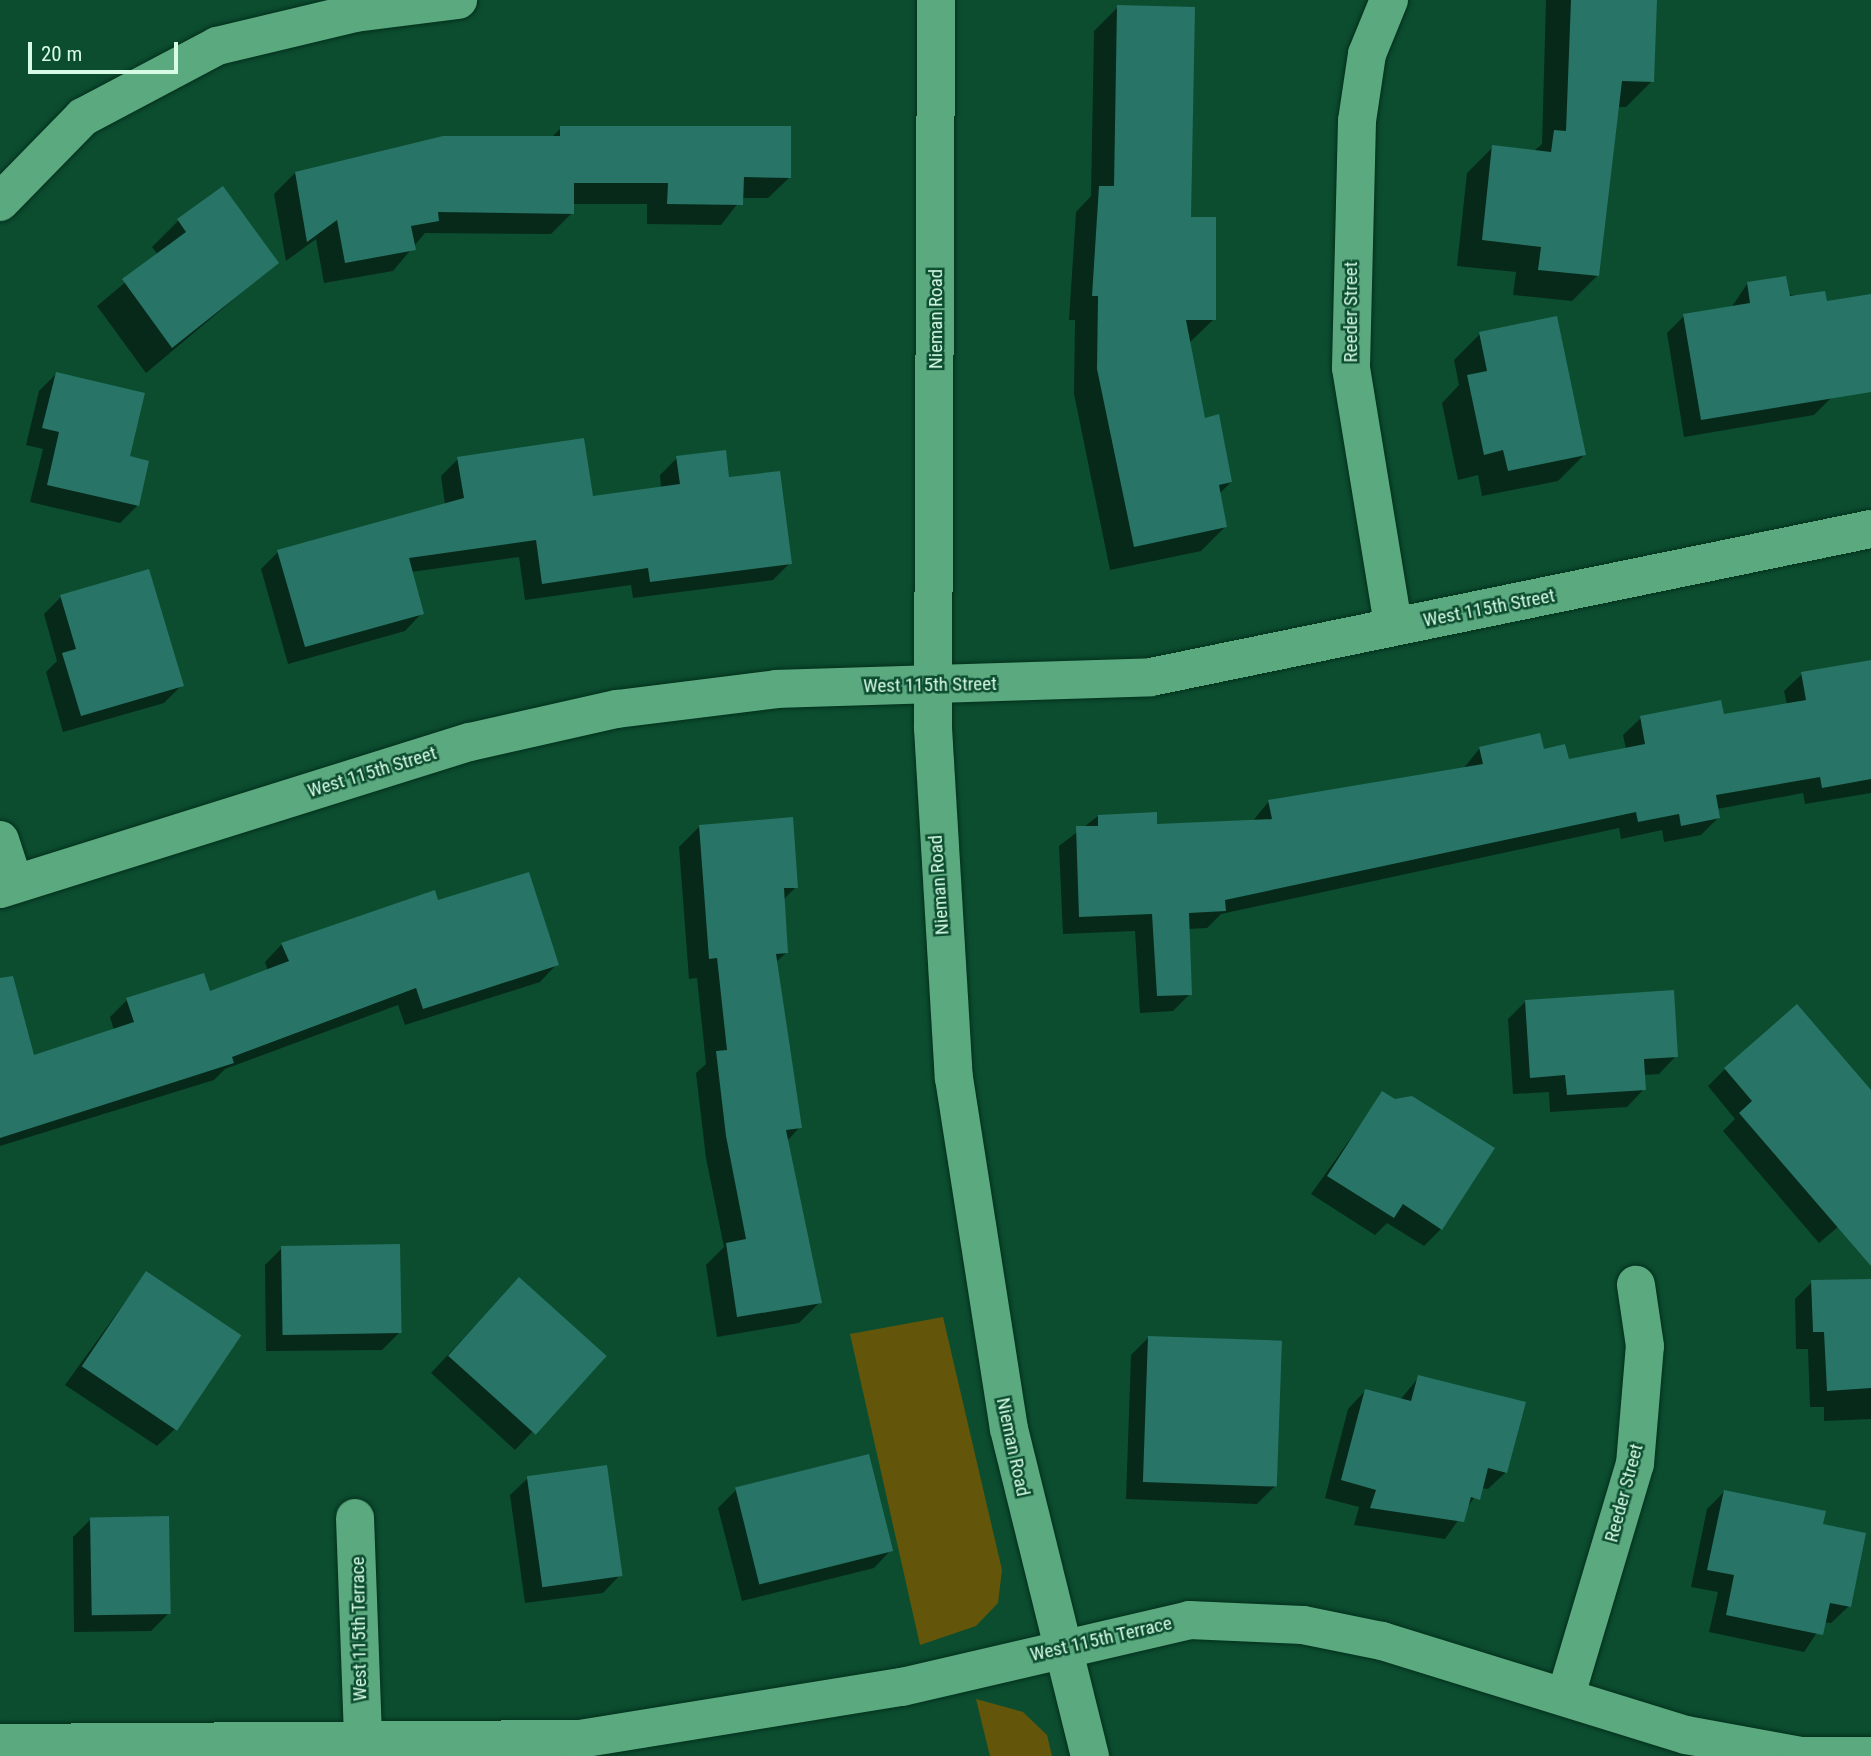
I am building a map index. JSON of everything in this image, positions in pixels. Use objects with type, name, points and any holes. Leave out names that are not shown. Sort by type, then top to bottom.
[{"type":"street","points":[[0,202],[83,117],[217,46],[355,13],[458,0]]},
{"type":"street","name":"Nieman Road","points":[[936,0],[932,685],[935,826],[954,1079],[1009,1429],[1090,1756]]},
{"type":"street","name":"Reeder Street","points":[[1390,0],[1367,54],[1357,121],[1351,368],[1393,625]]},
{"type":"street","name":"West 115th Street","points":[[7,886],[470,742],[604,712],[777,689],[1151,677],[1393,625],[1871,529]]},
{"type":"street","points":[[0,840],[7,886]]},
{"type":"street","name":"Reeder Street","points":[[1566,1695],[1635,1464],[1645,1346],[1636,1285]]},
{"type":"street","name":"West 115th Terrace","points":[[355,1518],[363,1740]]},
{"type":"street","name":"West 115th Terrace","points":[[0,1743],[580,1739],[901,1687],[1062,1647],[1189,1620],[1303,1625],[1566,1695],[1686,1735],[1802,1756],[1871,1756]]},
{"type":"shaded area","points":[[943,1317],[1002,1570],[998,1603],[976,1626],[920,1645],[850,1334]]},
{"type":"shaded area","points":[[976,1699],[1023,1712],[1047,1735],[1052,1756],[990,1756]]},
{"type":"building","points":[[1571,0],[1657,0],[1654,82],[1622,81],[1599,276],[1538,270],[1541,247],[1482,240],[1492,145],[1551,152],[1554,130],[1566,131]]},
{"type":"building","points":[[1117,5],[1195,7],[1191,217],[1216,217],[1216,320],[1186,320],[1205,418],[1219,414],[1232,482],[1219,485],[1227,527],[1134,547],[1097,369],[1098,296],[1092,296],[1099,186],[1114,186]]},
{"type":"building","points":[[560,126],[791,126],[791,178],[744,177],[743,205],[667,204],[668,183],[574,183],[574,214],[438,212],[439,221],[411,226],[416,250],[345,263],[337,220],[307,242],[295,172],[443,136],[560,136]]},
{"type":"building","points":[[223,186],[279,263],[172,348],[122,279],[186,232],[177,219]]},
{"type":"building","points":[[1786,276],[1790,296],[1825,291],[1827,301],[1871,294],[1871,392],[1701,420],[1683,314],[1750,303],[1747,282]]},
{"type":"building","points":[[1557,316],[1586,455],[1508,471],[1503,450],[1484,455],[1467,375],[1487,371],[1479,332]]},
{"type":"building","points":[[56,372],[145,393],[130,456],[149,461],[139,506],[47,485],[59,432],[42,428]]},
{"type":"building","points":[[584,438],[593,496],[680,484],[676,456],[726,450],[729,477],[780,471],[792,564],[650,582],[648,568],[542,584],[536,540],[409,558],[424,614],[305,647],[277,550],[464,498],[457,457]]},
{"type":"building","points":[[149,569],[184,686],[81,716],[62,653],[76,649],[60,595]]},
{"type":"building","points":[[1871,660],[1871,779],[1822,788],[1820,777],[1716,795],[1720,818],[1681,826],[1679,814],[1638,822],[1636,812],[1225,900],[1226,911],[1189,913],[1192,995],[1157,996],[1152,914],[1079,917],[1076,826],[1098,826],[1098,815],[1157,812],[1157,824],[1272,819],[1268,800],[1483,764],[1479,747],[1540,733],[1544,749],[1565,744],[1569,759],[1645,744],[1640,716],[1721,700],[1724,714],[1806,700],[1801,672]]},
{"type":"building","points":[[793,817],[798,888],[784,888],[788,953],[776,954],[802,1128],[786,1130],[822,1303],[737,1317],[726,1243],[746,1239],[726,1136],[716,1051],[727,1050],[717,958],[709,959],[699,825]]},
{"type":"building","points":[[529,872],[559,965],[423,1009],[416,988],[232,1057],[234,1063],[0,1138],[0,978],[13,976],[34,1055],[134,1022],[126,998],[204,973],[210,991],[289,961],[281,943],[435,890],[438,900]]},
{"type":"building","points":[[1674,990],[1678,1057],[1644,1059],[1646,1090],[1567,1095],[1565,1075],[1530,1078],[1525,1000]]},
{"type":"building","points":[[1797,1004],[1871,1090],[1871,1266],[1739,1113],[1752,1101],[1724,1068]]},
{"type":"building","points":[[1382,1091],[1395,1099],[1412,1096],[1495,1148],[1442,1230],[1403,1204],[1394,1218],[1327,1176]]},
{"type":"building","points":[[400,1244],[402,1333],[283,1335],[281,1246]]},
{"type":"building","points":[[146,1271],[241,1335],[177,1431],[82,1366]]},
{"type":"building","points":[[519,1277],[607,1356],[536,1435],[448,1356]]},
{"type":"building","points":[[1871,1279],[1871,1388],[1827,1391],[1824,1332],[1813,1332],[1811,1280]]},
{"type":"building","points":[[1148,1336],[1282,1341],[1277,1487],[1143,1482]]},
{"type":"building","points":[[1418,1375],[1526,1402],[1507,1473],[1488,1468],[1480,1500],[1471,1497],[1464,1522],[1370,1508],[1376,1490],[1341,1480],[1365,1389],[1411,1401]]},
{"type":"building","points":[[869,1454],[893,1551],[759,1584],[735,1487]]},
{"type":"building","points":[[607,1465],[623,1576],[542,1587],[527,1476]]},
{"type":"building","points":[[1724,1490],[1826,1511],[1823,1524],[1866,1533],[1851,1607],[1830,1603],[1823,1635],[1726,1615],[1734,1575],[1707,1570]]},
{"type":"building","points":[[169,1516],[171,1614],[92,1615],[90,1517]]}]
